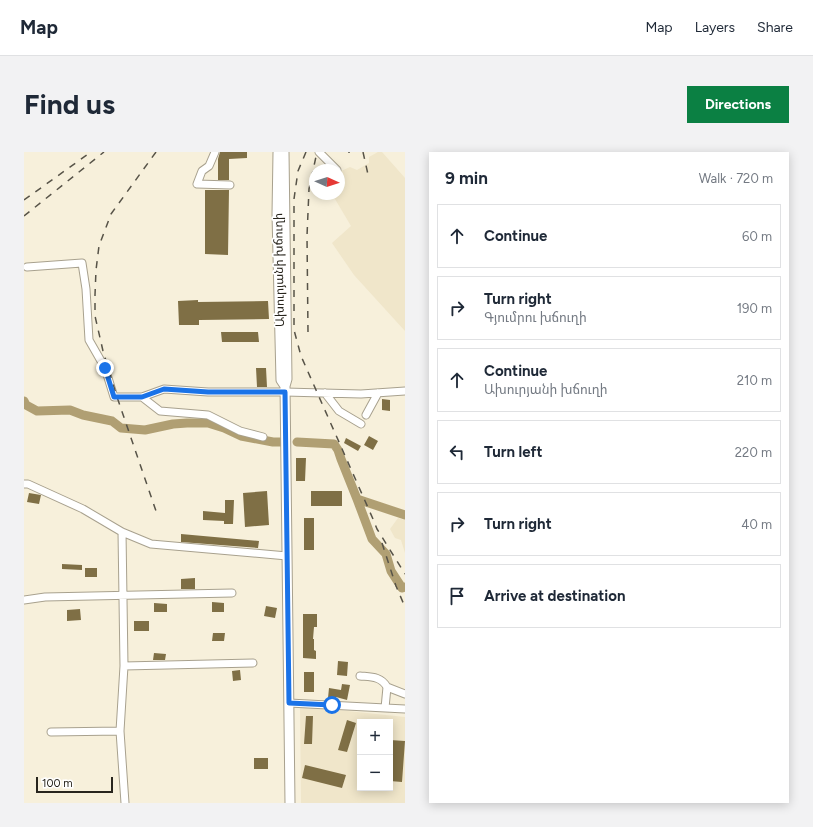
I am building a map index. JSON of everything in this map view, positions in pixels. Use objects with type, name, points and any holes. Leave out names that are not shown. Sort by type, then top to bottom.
[{"type":"main road","name":"Ախուրյանի խճուղի","points":[[278,152],[281,380],[285,389]]},
{"type":"main road","name":"Ախուրյանի խճուղի","points":[[284,152],[288,379],[285,389],[290,803]]},
{"type":"street","points":[[215,152],[209,166],[202,170],[197,184],[230,186]]},
{"type":"street","points":[[319,152],[331,164]]},
{"type":"street","points":[[27,267],[82,263],[86,289],[89,340],[105,368],[114,397],[142,397],[164,389],[208,392],[285,389],[325,393],[361,394],[405,391]]},
{"type":"street","points":[[325,393],[338,411],[361,424]]},
{"type":"street","points":[[366,416],[378,393]]},
{"type":"street","points":[[142,397],[160,411],[208,415],[240,431],[263,437]]},
{"type":"street","points":[[24,484],[28,484],[83,509],[122,532],[152,544],[287,556]]},
{"type":"street","points":[[122,532],[124,666],[120,731],[125,803]]},
{"type":"street","points":[[24,600],[45,596],[232,593]]},
{"type":"street","points":[[124,666],[253,663]]},
{"type":"street","points":[[360,676],[378,678],[387,686],[405,694]]},
{"type":"street","points":[[385,708],[387,686]]},
{"type":"street","points":[[289,703],[405,709]]},
{"type":"street","points":[[51,732],[120,731]]},
{"type":"shaded area","points":[[378,152],[382,152],[405,178],[405,331],[354,275],[332,243],[351,226],[336,200],[345,200],[345,169],[350,167],[357,170],[369,163],[369,157]]},
{"type":"shaded area","points":[[398,518],[405,520],[405,553],[401,540],[395,538],[390,529]]},
{"type":"shaded area","points":[[300,706],[405,717],[405,803],[301,803]]},
{"type":"building","points":[[220,152],[247,152],[247,158],[229,159],[229,180],[218,180],[218,159]]},
{"type":"building","points":[[205,190],[229,190],[228,255],[205,254]]},
{"type":"building","points":[[198,300],[198,302],[268,301],[269,319],[199,320],[199,325],[179,325],[178,301]]},
{"type":"building","points":[[221,332],[258,332],[259,342],[222,342]]},
{"type":"building","points":[[256,368],[266,368],[267,387],[257,387]]},
{"type":"building","points":[[382,399],[390,400],[390,411],[382,410]]},
{"type":"building","points":[[369,436],[378,441],[373,450],[364,445]]},
{"type":"building","points":[[346,438],[361,446],[358,451],[344,443]]},
{"type":"building","points":[[296,458],[306,458],[305,481],[296,481]]},
{"type":"building","points":[[267,491],[269,525],[245,527],[243,493]]},
{"type":"building","points":[[311,491],[342,491],[342,506],[311,506]]},
{"type":"building","points":[[29,493],[41,495],[39,504],[27,502]]},
{"type":"building","points":[[225,500],[234,500],[233,524],[224,524],[224,521],[203,520],[203,511],[225,513]]},
{"type":"building","points":[[304,518],[314,518],[314,550],[304,550]]},
{"type":"building","points":[[181,534],[259,541],[258,548],[181,542]]},
{"type":"building","points":[[62,564],[82,565],[82,570],[62,569]]},
{"type":"building","points":[[85,568],[97,568],[97,577],[85,577]]},
{"type":"building","points":[[195,578],[195,589],[181,589],[181,579]]},
{"type":"building","points":[[212,602],[224,603],[224,612],[212,612]]},
{"type":"building","points":[[154,603],[167,604],[167,612],[154,612]]},
{"type":"building","points":[[266,606],[277,608],[275,618],[264,616]]},
{"type":"building","points":[[80,609],[81,620],[67,621],[67,610]]},
{"type":"building","points":[[303,614],[317,614],[317,627],[314,627],[313,639],[316,659],[303,658]]},
{"type":"building","points":[[134,621],[149,621],[149,631],[134,631]]},
{"type":"building","points":[[213,633],[225,633],[224,641],[212,641]]},
{"type":"building","points":[[154,653],[166,654],[165,660],[153,660]]},
{"type":"building","points":[[338,661],[348,662],[347,676],[337,675]]},
{"type":"building","points":[[240,670],[241,680],[233,681],[232,671]]},
{"type":"building","points":[[304,672],[314,672],[314,692],[304,692]]},
{"type":"building","points":[[342,684],[350,685],[347,700],[336,697],[336,699],[328,698],[329,688],[341,690]]},
{"type":"building","points":[[306,716],[313,716],[312,744],[304,744]]},
{"type":"building","points":[[347,720],[356,723],[347,752],[338,750]]},
{"type":"building","points":[[393,740],[405,741],[402,782],[393,781]]},
{"type":"building","points":[[254,758],[268,758],[268,769],[254,769]]},
{"type":"building","points":[[305,765],[346,775],[342,788],[302,778]]},
{"type":"waterway","points":[[24,401],[26,405],[37,411],[70,410],[83,415],[112,421],[121,428],[145,430],[173,424],[208,423],[224,428],[241,436],[281,442]]},
{"type":"waterway","points":[[297,442],[334,444],[338,450],[372,539],[386,554],[391,571],[402,588],[405,587]]},
{"type":"waterway","points":[[357,499],[405,515]]},
{"type":"railway","points":[[24,200],[91,152]]},
{"type":"railway","points":[[24,216],[104,152]]},
{"type":"railway","points":[[156,152],[111,214],[99,246],[95,295],[95,316],[103,351],[156,511]]},
{"type":"railway","points":[[306,152],[298,171],[294,199],[294,330],[301,356],[377,529],[405,574]]},
{"type":"railway","points":[[308,332],[307,236],[309,189],[317,152]]},
{"type":"railway","points":[[363,152],[369,179]]},
{"type":"railway","points":[[382,543],[396,586],[405,607]]},
{"type":"route","points":[[105,368],[114,397],[142,397],[164,389],[208,392],[285,392],[289,703],[332,705]]}]
